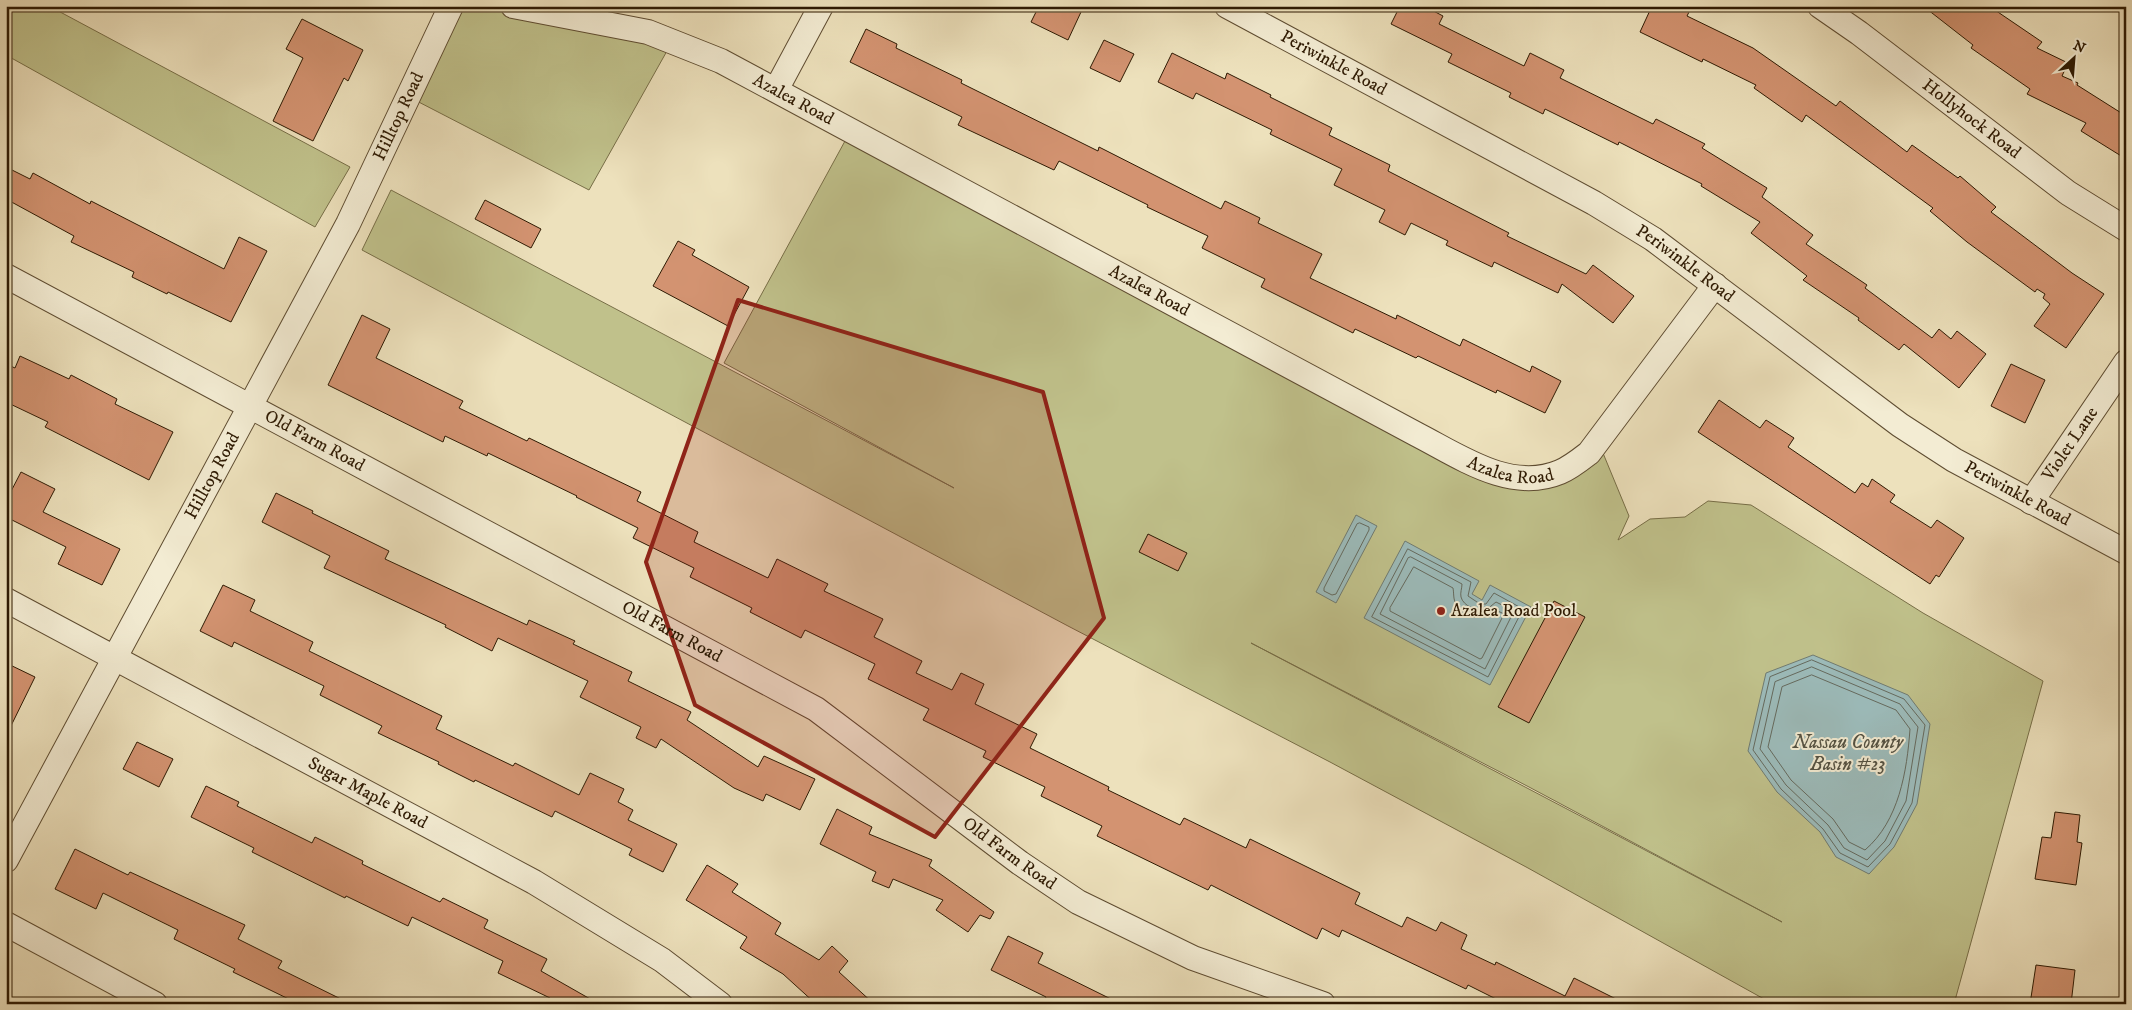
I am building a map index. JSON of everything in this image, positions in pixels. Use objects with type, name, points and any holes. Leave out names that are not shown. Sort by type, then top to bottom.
[{"type":"street","name":"Hilltop Road","points":[[6,860],[348,224],[451,6]]},
{"type":"street","name":"Azalea Road","points":[[513,6],[648,32],[721,61],[1481,468],[1524,480],[1562,472],[1589,453],[1715,285]]},
{"type":"street","points":[[776,90],[821,6]]},
{"type":"street","name":"Periwinkle Road","points":[[1227,6],[1594,203],[1653,239],[1900,425],[1954,460],[2126,552]]},
{"type":"street","name":"Hollyhock Road","points":[[1820,6],[1859,33],[2068,193],[2126,229]]},
{"type":"street","name":"Old Farm Road","points":[[6,276],[816,708],[1020,863],[1078,902],[1192,958],[1323,1004]]},
{"type":"street","name":"Violet Lane","points":[[2031,502],[2126,362]]},
{"type":"street","name":"Sugar Maple Road","points":[[6,600],[534,882],[662,960],[720,1004]]},
{"type":"street","points":[[6,924],[155,1004]]},
{"type":"highlighted area","points":[[738,300],[1043,392],[1104,618],[935,837],[695,705],[646,562]]},
{"type":"green space","points":[[6,6],[49,6],[350,167],[315,227],[6,55]]},
{"type":"green space","points":[[451,6],[512,6],[672,42],[589,190],[409,97]]},
{"type":"green space","points":[[851,130],[1524,479],[1598,441],[1629,516],[1618,540],[1650,519],[1685,517],[1708,501],[1751,505],[1923,613],[2043,681],[1954,1004],[1773,1004],[1528,868],[1330,762],[1068,626],[362,250],[391,190],[954,488],[724,363]],"holes":[[[1251,643],[1529,787],[1782,922]]]},
{"type":"water","points":[[1356,515],[1377,526],[1336,603],[1316,592]]},
{"type":"water","points":[[1405,541],[1479,581],[1472,594],[1482,600],[1490,585],[1531,607],[1490,685],[1364,618]]},
{"type":"water","name":"Nassau County Basin #23","points":[[1813,655],[1908,695],[1930,724],[1917,804],[1894,847],[1869,874],[1836,857],[1820,832],[1777,792],[1748,751],[1766,673]]},
{"type":"building","points":[[1039,6],[1068,6],[1081,12],[1068,40],[1031,22]]},
{"type":"building","points":[[1400,6],[1424,6],[1443,16],[1439,24],[1524,66],[1530,53],[1564,70],[1560,78],[1653,124],[1656,119],[1705,144],[1702,148],[1767,188],[1762,197],[1813,235],[1806,244],[1867,285],[1865,288],[1932,338],[1939,329],[1951,339],[1957,331],[1986,354],[1959,388],[1904,344],[1899,350],[1858,320],[1859,318],[1803,280],[1807,276],[1751,233],[1760,222],[1701,186],[1702,184],[1619,142],[1618,145],[1545,109],[1543,114],[1509,97],[1511,93],[1448,62],[1452,54],[1391,24]]},
{"type":"building","points":[[1652,6],[1692,6],[1687,16],[1753,48],[1836,106],[1840,101],[1907,152],[1912,145],[1958,178],[1960,176],[1996,207],[1991,212],[2072,273],[2104,294],[2066,348],[2034,326],[2050,304],[2043,298],[2045,294],[2037,289],[2035,292],[1967,242],[1930,211],[1933,208],[1806,115],[1802,122],[1754,88],[1756,85],[1703,59],[1702,62],[1640,32]]},
{"type":"building","points":[[1923,6],[1989,6],[2042,42],[2037,48],[2068,63],[2062,76],[2078,83],[2077,85],[2126,116],[2126,159],[2081,131],[2086,123],[2027,94],[2030,89],[1971,48],[1973,45]]},
{"type":"building","points":[[302,19],[363,50],[348,81],[344,78],[313,141],[273,121],[303,58],[286,49]]},
{"type":"building","points":[[866,29],[897,44],[896,48],[962,80],[961,83],[1098,151],[1099,147],[1221,209],[1225,201],[1260,218],[1258,223],[1322,254],[1310,278],[1396,319],[1397,315],[1460,346],[1463,339],[1530,372],[1532,366],[1561,381],[1545,413],[1497,390],[1496,393],[1418,356],[1416,358],[1355,329],[1353,333],[1261,287],[1265,279],[1202,248],[1208,236],[1147,207],[1148,205],[1059,161],[1054,170],[958,125],[962,117],[850,62]]},
{"type":"building","points":[[1104,40],[1134,54],[1120,82],[1090,68]]},
{"type":"building","points":[[1172,53],[1225,79],[1227,73],[1271,95],[1270,97],[1332,128],[1329,135],[1390,165],[1388,171],[1509,233],[1507,236],[1586,274],[1593,265],[1634,296],[1613,323],[1562,284],[1558,293],[1494,262],[1492,267],[1446,245],[1448,241],[1411,223],[1405,235],[1379,222],[1385,210],[1334,185],[1342,169],[1270,134],[1272,130],[1196,93],[1193,99],[1158,82]]},
{"type":"building","points":[[6,167],[30,179],[33,173],[90,204],[91,201],[224,269],[239,237],[267,251],[231,322],[132,277],[134,272],[71,242],[74,236],[6,199]]},
{"type":"building","points":[[485,200],[541,229],[531,248],[475,219]]},
{"type":"building","points":[[678,241],[695,250],[692,255],[749,287],[728,326],[653,286]]},
{"type":"building","points":[[362,315],[390,329],[376,358],[463,401],[459,408],[527,441],[529,438],[641,492],[637,501],[698,532],[694,542],[768,578],[777,559],[828,584],[824,591],[883,619],[874,637],[922,661],[916,673],[952,690],[961,673],[984,684],[975,704],[1037,734],[1030,748],[1109,787],[1108,790],[1180,825],[1184,818],[1246,848],[1250,839],[1360,893],[1355,904],[1402,927],[1407,917],[1436,931],[1441,922],[1467,935],[1461,949],[1495,965],[1496,962],[1565,996],[1574,978],[1626,1004],[1506,1004],[1468,985],[1466,989],[1342,930],[1339,937],[1322,928],[1317,939],[1211,885],[1208,890],[1097,836],[1102,826],[1041,796],[1045,787],[983,757],[986,751],[923,720],[929,709],[868,679],[875,664],[805,630],[801,638],[750,612],[752,608],[690,577],[694,568],[633,538],[638,528],[577,496],[488,453],[487,456],[445,436],[443,442],[328,385]]},
{"type":"building","points":[[20,356],[69,379],[71,375],[117,399],[115,404],[173,432],[149,480],[45,427],[48,422],[6,402],[6,364],[15,368]]},
{"type":"building","points":[[2011,364],[2045,380],[2025,423],[1991,406]]},
{"type":"building","points":[[1719,400],[1760,428],[1766,420],[1794,438],[1788,447],[1855,493],[1862,483],[1868,487],[1872,479],[1895,495],[1890,502],[1931,528],[1937,520],[1964,538],[1939,577],[1936,575],[1930,584],[1698,432]]},
{"type":"building","points":[[21,472],[55,489],[43,512],[120,549],[102,585],[58,564],[66,547],[6,517],[6,501]]},
{"type":"building","points":[[276,493],[389,551],[385,559],[527,625],[529,620],[575,641],[573,644],[632,672],[628,681],[691,712],[687,720],[758,767],[764,756],[815,779],[800,810],[766,794],[763,801],[734,788],[661,739],[656,748],[636,738],[641,727],[580,697],[588,681],[498,638],[492,651],[445,627],[446,625],[324,568],[330,556],[262,522]]},
{"type":"building","points":[[1148,534],[1187,553],[1178,571],[1139,552]]},
{"type":"building","points":[[223,585],[255,600],[250,611],[313,642],[309,651],[442,716],[436,729],[513,766],[515,763],[579,795],[590,773],[624,789],[618,802],[633,810],[628,820],[677,844],[663,872],[629,855],[632,849],[555,811],[552,817],[475,780],[474,782],[438,764],[439,762],[378,733],[382,726],[320,695],[324,686],[234,642],[232,647],[200,631]]},
{"type":"building","points":[[1554,601],[1585,617],[1529,723],[1498,707]]},
{"type":"building","points":[[6,663],[35,677],[6,736]]},
{"type":"building","points":[[137,742],[173,759],[159,787],[123,769]]},
{"type":"building","points":[[206,786],[239,802],[237,806],[312,843],[315,837],[363,861],[362,864],[440,902],[443,898],[488,920],[484,928],[547,959],[541,971],[599,1004],[547,1004],[550,998],[498,973],[503,961],[412,917],[408,926],[346,896],[345,898],[252,852],[254,848],[191,817]]},
{"type":"building","points":[[837,809],[872,827],[869,834],[932,860],[929,866],[994,912],[990,919],[980,915],[968,932],[936,910],[943,900],[893,879],[889,888],[872,881],[876,872],[820,844]]},
{"type":"building","points":[[2055,812],[2080,815],[2077,842],[2082,843],[2076,885],[2035,879],[2042,837],[2051,838]]},
{"type":"building","points":[[75,849],[128,875],[130,872],[245,925],[238,939],[282,961],[278,968],[351,1004],[299,1004],[233,972],[235,969],[174,939],[178,930],[103,893],[96,909],[55,889]]},
{"type":"building","points":[[707,865],[738,884],[732,892],[781,923],[775,934],[819,960],[832,946],[848,961],[839,972],[874,1004],[816,1004],[783,974],[740,948],[747,937],[686,900]]},
{"type":"building","points":[[1008,936],[1043,953],[1038,963],[1121,1004],[1043,1004],[1046,997],[991,970]]},
{"type":"building","points":[[2036,965],[2075,970],[2071,1004],[2030,1004]]},
{"type":"place","name":"Azalea Road Pool","points":[[1441,611]]}]
